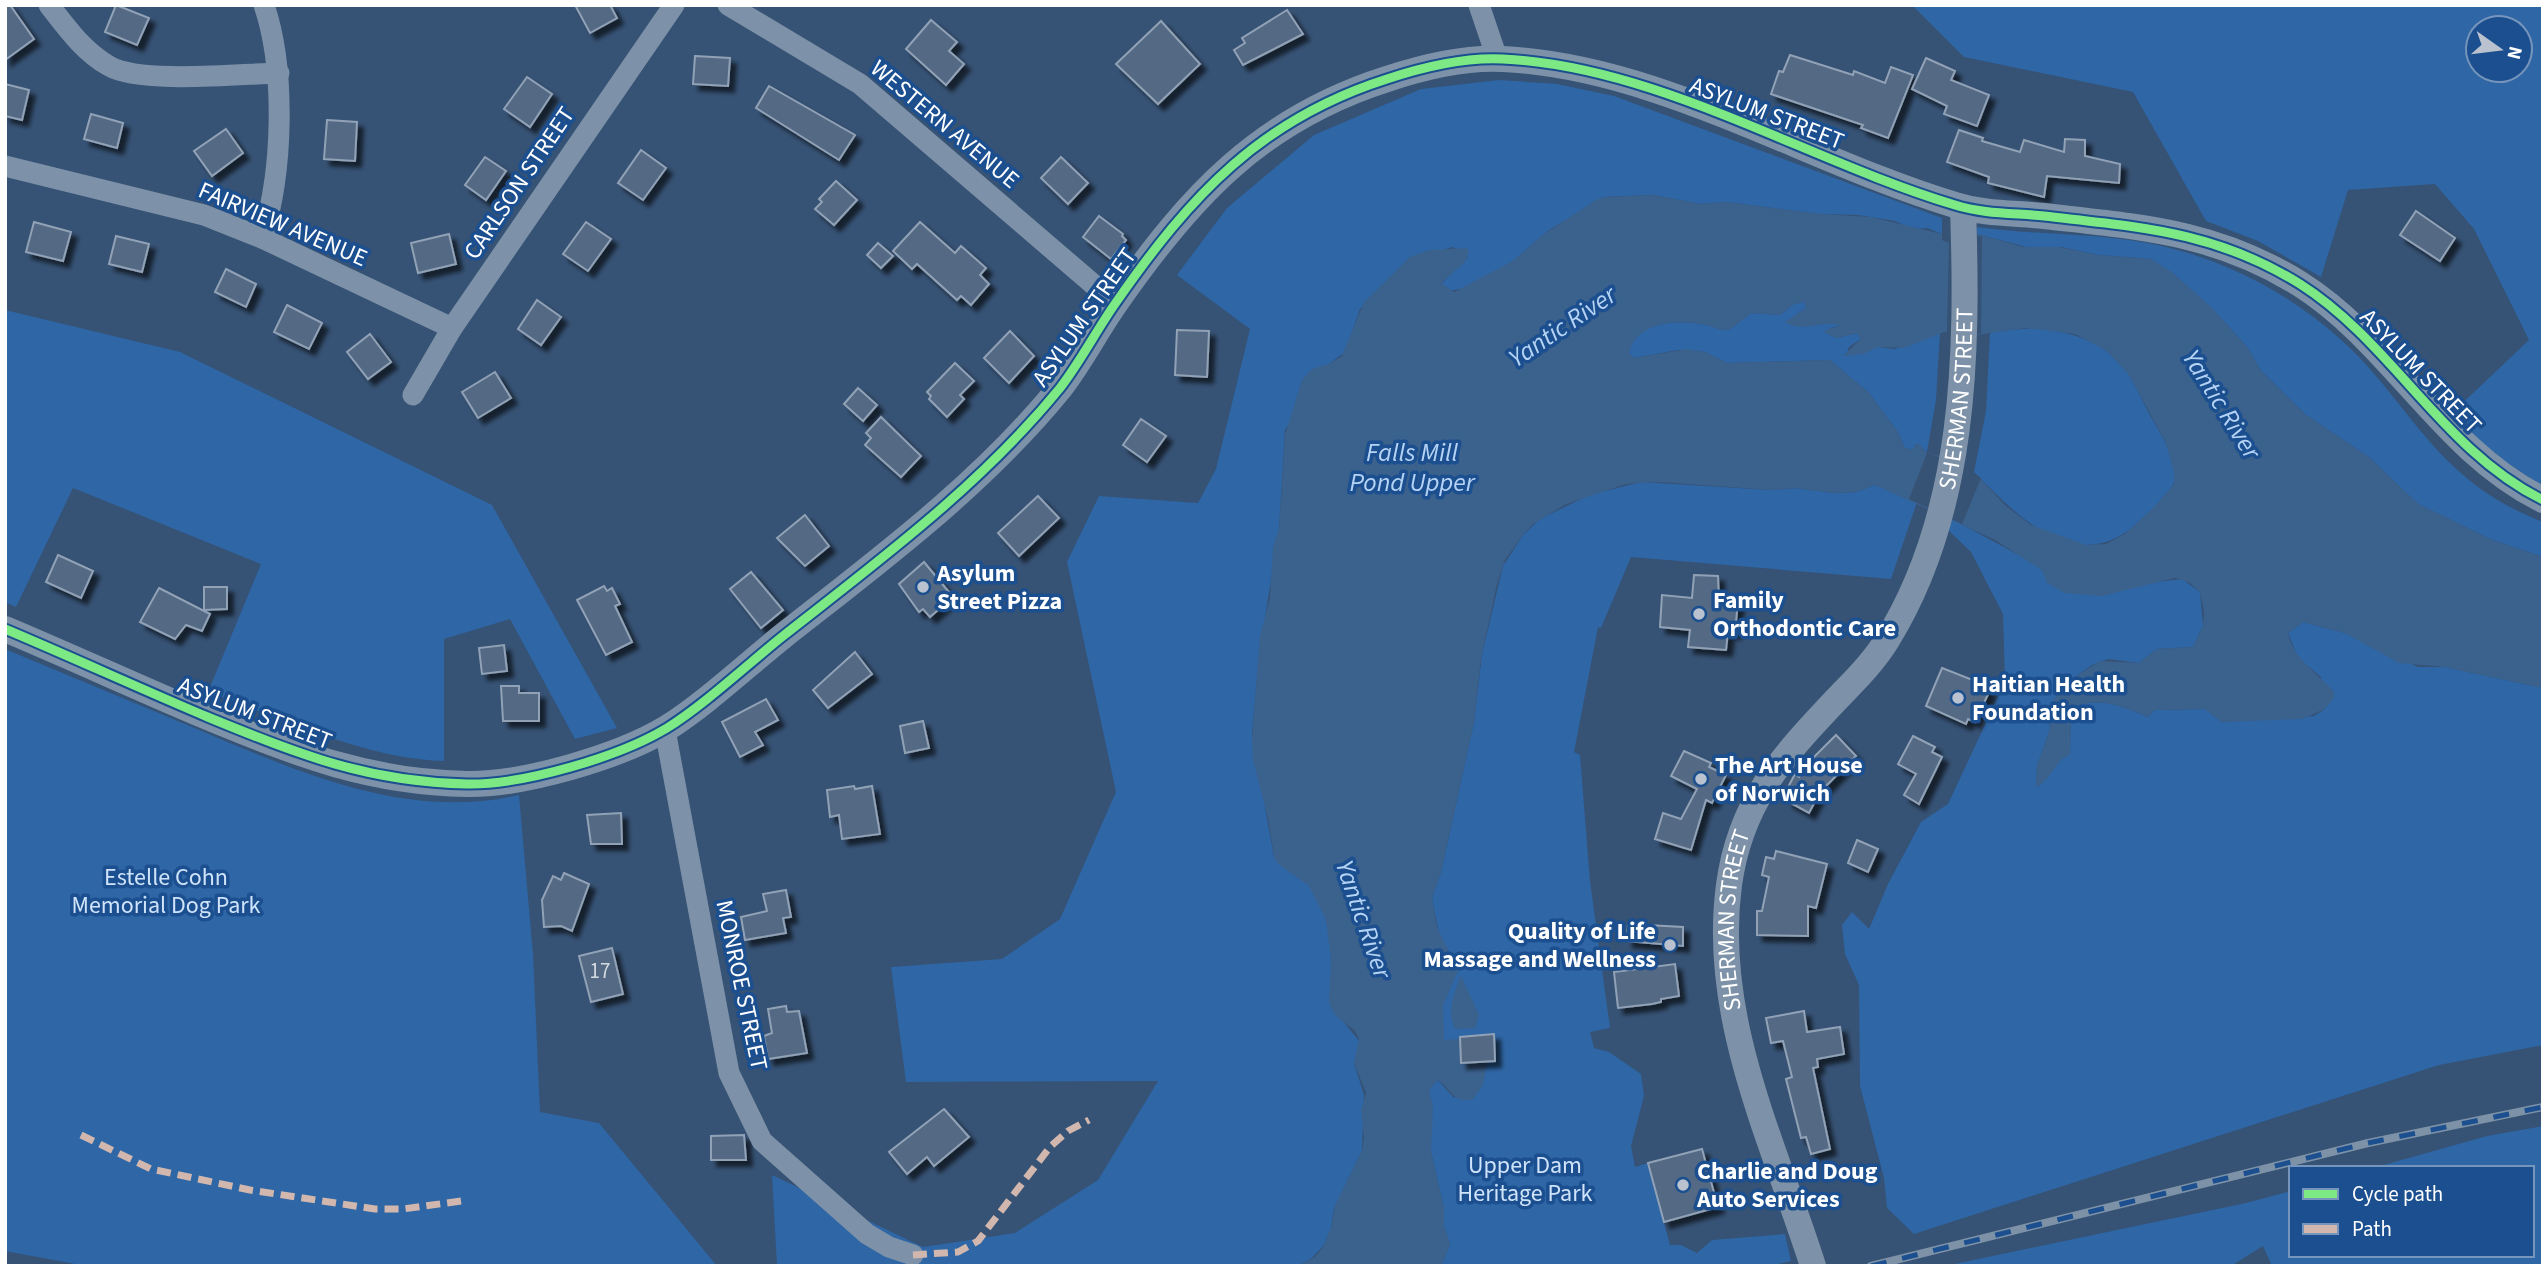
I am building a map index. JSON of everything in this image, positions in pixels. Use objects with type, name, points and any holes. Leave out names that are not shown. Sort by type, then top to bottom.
[{"type":"street","points":[[49,5],[80,45],[110,67],[143,76],[279,73]]},
{"type":"street","points":[[262,238],[274,202],[279,73],[264,5]]},
{"type":"street","name":"CARLSON STREET","points":[[413,395],[452,328],[674,5]]},
{"type":"street","name":"WESTERN AVENUE","points":[[728,5],[860,84],[1115,303]]},
{"type":"street","points":[[1479,5],[1497,58]]},
{"type":"street","name":"ASYLUM STREET","points":[[5,629],[304,756],[390,778],[474,784],[525,777],[582,764],[665,730],[945,506],[1006,451],[1066,381],[1115,303],[1184,213],[1213,180],[1277,130],[1362,87],[1420,68],[1497,58],[1575,68],[1658,92],[1964,221],[2189,235],[2222,244],[2276,270],[2332,307],[2362,334],[2481,461],[2514,485],[2543,500]]},
{"type":"street","name":"FAIRVIEW AVENUE","points":[[5,166],[204,215],[262,238],[452,328]]},
{"type":"street","name":"SHERMAN STREET","points":[[1812,1261],[1757,1101],[1732,1007],[1726,951],[1731,875],[1741,834],[1760,790],[1787,752],[1885,644],[1913,588],[1937,518],[1961,405],[1965,337],[1964,221]]},
{"type":"street","name":"MONROE STREET","points":[[665,730],[729,1073],[762,1141],[867,1234],[913,1255]]},
{"type":"green space","points":[[1912,5],[2543,5],[2543,487],[2484,447],[2453,412],[2529,340],[2474,229],[2435,184],[2348,190],[2321,277],[2258,241],[2206,221],[2133,92],[1964,57]]},
{"type":"green space","points":[[1499,80],[1557,84],[1614,96],[1942,218],[1942,234],[1927,228],[1912,229],[1895,221],[1858,215],[1820,214],[1726,202],[1700,204],[1653,195],[1604,197],[1549,230],[1513,261],[1465,288],[1449,291],[1441,284],[1468,257],[1453,247],[1409,259],[1360,309],[1345,352],[1329,364],[1285,430],[1279,530],[1259,656],[1252,734],[1274,857],[1308,885],[1323,911],[1330,942],[1330,1005],[1360,1042],[1354,1063],[1364,1095],[1362,1151],[1334,1209],[1331,1228],[1324,1245],[1312,1258],[1298,1266],[777,1266],[772,1175],[923,1247],[1015,1233],[1098,1180],[1158,1081],[906,1082],[891,967],[1002,959],[1060,919],[1116,792],[1067,562],[1099,496],[1198,503],[1216,469],[1250,329],[1177,275],[1227,208],[1314,135],[1421,89]]},
{"type":"green space","points":[[1977,227],[2103,237],[2153,244],[2215,262],[2274,291],[2328,328],[2352,350],[2432,444],[2470,481],[2500,501],[2543,522],[2543,557],[2492,540],[2418,504],[2370,458],[2306,415],[2261,371],[2247,347],[2220,317],[2151,259],[2098,255],[2061,247],[2030,248],[1977,234]]},
{"type":"green space","points":[[1805,302],[1806,308],[1786,322],[1800,326],[1841,326],[1830,328],[1836,338],[1857,333],[1861,339],[1849,347],[1846,356],[1878,347],[1895,349],[1940,333],[1936,400],[1927,452],[1916,444],[1913,450],[1905,448],[1897,431],[1869,393],[1830,360],[1727,363],[1705,352],[1678,350],[1634,358],[1629,353],[1640,334],[1660,324],[1697,323],[1729,330],[1751,313],[1780,315],[1794,304]]},
{"type":"green space","points":[[5,310],[180,352],[492,505],[617,728],[575,739],[510,619],[444,639],[444,761],[414,759],[354,745],[208,692],[261,564],[73,488],[16,607],[5,602]]},
{"type":"green space","points":[[2033,328],[2062,332],[2090,341],[2114,357],[2132,380],[2169,451],[2175,475],[2172,487],[2149,514],[2116,538],[2093,545],[2071,543],[2050,535],[2029,523],[1974,472],[1986,411],[1990,332]]},
{"type":"green space","name":"Upper Dam Heritage Park","points":[[1641,482],[1771,490],[1795,488],[1835,493],[1856,492],[1875,485],[1917,502],[1891,579],[1631,557],[1601,628],[1598,627],[1574,752],[1580,755],[1590,881],[1610,1028],[1590,1032],[1594,1048],[1609,1052],[1641,1074],[1644,1096],[1631,1146],[1635,1167],[1648,1163],[1670,1245],[1681,1245],[1697,1253],[1712,1240],[1785,1234],[1791,1261],[1770,1266],[1441,1266],[1450,1244],[1444,1226],[1444,1209],[1431,1152],[1429,1089],[1438,1080],[1454,1098],[1478,1061],[1455,1063],[1442,1041],[1438,929],[1432,898],[1441,872],[1474,722],[1482,654],[1503,566],[1523,535],[1540,519],[1589,495]]},
{"type":"green space","points":[[1948,517],[2030,561],[2042,570],[2048,583],[2101,596],[2149,583],[2182,579],[2200,592],[2203,626],[2193,647],[2157,649],[2139,663],[2108,659],[2092,665],[2064,685],[2049,714],[2050,729],[2037,766],[2036,787],[2070,754],[2071,708],[2081,704],[2110,704],[2148,717],[2154,710],[2205,709],[2222,722],[2314,716],[2325,709],[2321,677],[2298,658],[2288,633],[2303,622],[2345,633],[2418,667],[2445,667],[2543,688],[2543,1045],[2439,1065],[1914,1234],[1887,1208],[1884,1178],[1860,1086],[1859,985],[1845,954],[1842,925],[1852,912],[1869,929],[1888,884],[1921,822],[1948,804],[2005,682],[2003,614],[1971,552],[1945,527]]},
{"type":"green space","name":"Estelle Cohn Memorial Dog Park","points":[[5,649],[274,761],[354,788],[435,802],[477,801],[519,795],[533,954],[540,1112],[599,1123],[717,1266],[86,1266],[5,1251]]},
{"type":"green space","points":[[2543,1126],[2543,1266],[2272,1266],[2263,1246],[2231,1266],[1945,1266],[2246,1203],[2289,1192],[2289,1257],[2534,1257],[2534,1166],[2380,1166],[2487,1136]]},
{"type":"water","name":"Falls Mill Pond Upper","points":[[1653,195],[1700,204],[1726,202],[1820,214],[1871,217],[1942,234],[1977,234],[2023,247],[2059,247],[2098,255],[2151,259],[2173,273],[2212,308],[2247,347],[2261,371],[2306,415],[2370,458],[2418,504],[2492,540],[2543,557],[2543,688],[2445,667],[2399,663],[2345,633],[2303,622],[2288,633],[2300,658],[2334,692],[2334,698],[2325,709],[2302,719],[2222,722],[2205,709],[2154,710],[2148,717],[2110,704],[2081,704],[2071,708],[2070,754],[2036,787],[2037,766],[2050,729],[2051,705],[2064,684],[2100,661],[2139,663],[2157,649],[2193,647],[2203,626],[2204,612],[2200,592],[2190,583],[2175,578],[2101,596],[2065,593],[2047,583],[2042,570],[1995,540],[1875,485],[1856,492],[1835,493],[1795,488],[1771,490],[1660,482],[1626,484],[1566,504],[1532,525],[1505,560],[1497,584],[1481,659],[1474,722],[1441,872],[1432,898],[1437,927],[1458,971],[1443,1005],[1444,1040],[1460,1039],[1461,1063],[1487,1061],[1483,1085],[1473,1099],[1457,1098],[1438,1080],[1429,1089],[1433,1108],[1431,1152],[1444,1209],[1444,1226],[1450,1244],[1441,1266],[1298,1266],[1315,1257],[1323,1247],[1332,1225],[1335,1205],[1362,1151],[1364,1138],[1361,1110],[1366,1093],[1354,1063],[1359,1039],[1355,1031],[1335,1015],[1329,1003],[1331,959],[1326,919],[1309,886],[1278,864],[1274,857],[1268,818],[1253,760],[1252,739],[1260,636],[1270,598],[1273,547],[1279,530],[1285,435],[1302,380],[1312,369],[1329,364],[1342,356],[1364,302],[1410,257],[1429,250],[1466,248],[1469,251],[1465,262],[1441,283],[1454,292],[1513,261],[1544,234],[1596,200],[1605,197]],"holes":[[[1805,302],[1806,308],[1785,322],[1799,327],[1834,324],[1840,326],[1825,330],[1825,333],[1836,338],[1857,333],[1861,339],[1843,356],[1863,354],[1878,347],[1904,348],[1944,332],[1977,335],[2026,328],[2075,334],[2107,351],[2129,375],[2165,441],[2174,472],[2174,484],[2125,534],[2106,544],[2086,545],[2031,525],[2006,506],[1975,473],[1949,458],[1927,453],[1918,443],[1912,450],[1905,448],[1897,431],[1869,393],[1830,360],[1727,363],[1705,352],[1687,349],[1634,358],[1629,353],[1640,334],[1661,324],[1685,322],[1729,330],[1751,313],[1780,315],[1794,304]]]},
{"type":"water","points":[[1461,976],[1479,1015],[1475,1028],[1455,1029],[1451,1016],[1452,1003]]},
{"type":"pier","points":[[1942,234],[1982,236],[1981,334],[1947,333],[1949,243],[1942,240]]},
{"type":"pier","points":[[1927,453],[1964,465],[1981,478],[1962,524],[1909,499]]},
{"type":"building","points":[[5,5],[10,5],[34,39],[5,60]]},
{"type":"building","points":[[116,5],[149,18],[137,45],[105,32]]},
{"type":"building","points":[[575,5],[610,5],[617,18],[590,33]]},
{"type":"building","points":[[1287,10],[1303,34],[1243,65],[1234,50],[1245,43],[1242,38]]},
{"type":"building","points":[[931,20],[957,42],[949,51],[964,64],[946,85],[906,49]]},
{"type":"building","points":[[1161,21],[1200,64],[1158,104],[1116,64]]},
{"type":"building","points":[[1790,55],[1853,75],[1854,71],[1885,83],[1891,67],[1913,75],[1888,138],[1861,128],[1863,125],[1771,94],[1779,71],[1783,72]]},
{"type":"building","points":[[695,56],[730,58],[728,86],[693,84]]},
{"type":"building","points":[[1926,58],[1955,71],[1951,80],[1989,95],[1977,126],[1944,114],[1947,106],[1912,89]]},
{"type":"building","points":[[527,77],[552,94],[530,127],[504,109]]},
{"type":"building","points":[[5,84],[29,90],[22,120],[5,116]]},
{"type":"building","points":[[769,86],[855,135],[839,160],[756,108]]},
{"type":"building","points":[[91,114],[123,123],[117,148],[84,139]]},
{"type":"building","points":[[327,120],[357,122],[355,161],[324,159]]},
{"type":"building","points":[[226,129],[243,153],[212,176],[194,151]]},
{"type":"building","points":[[1959,130],[1983,138],[1982,141],[2020,152],[2024,140],[2064,152],[2065,139],[2085,140],[2085,156],[2120,164],[2119,183],[2047,176],[2044,197],[1988,183],[1989,177],[1947,162]]},
{"type":"building","points":[[641,150],[666,168],[643,200],[618,183]]},
{"type":"building","points":[[485,157],[506,171],[486,200],[465,185]]},
{"type":"building","points":[[1061,157],[1088,183],[1068,204],[1041,178]]},
{"type":"building","points":[[836,181],[857,200],[834,225],[815,209],[822,202],[819,199]]},
{"type":"building","points":[[2416,211],[2455,238],[2440,261],[2400,235]]},
{"type":"building","points":[[1099,216],[1123,234],[1126,240],[1111,259],[1083,237]]},
{"type":"building","points":[[34,222],[71,232],[63,261],[26,252]]},
{"type":"building","points":[[586,222],[611,239],[588,271],[563,254]]},
{"type":"building","points":[[920,222],[955,253],[961,246],[986,268],[980,275],[989,284],[971,305],[961,296],[957,300],[917,264],[912,269],[893,251]]},
{"type":"building","points":[[449,234],[456,264],[418,273],[411,243]]},
{"type":"building","points":[[116,236],[149,244],[142,272],[109,264]]},
{"type":"building","points":[[878,243],[893,256],[881,268],[867,255]]},
{"type":"building","points":[[226,269],[256,284],[246,307],[215,292]]},
{"type":"building","points":[[537,300],[561,317],[541,345],[518,329]]},
{"type":"building","points":[[287,305],[322,323],[309,349],[274,332]]},
{"type":"building","points":[[1177,330],[1209,331],[1207,377],[1175,375]]},
{"type":"building","points":[[1010,331],[1034,356],[1009,383],[984,358]]},
{"type":"building","points":[[370,334],[391,362],[368,379],[347,352]]},
{"type":"building","points":[[955,363],[974,381],[960,395],[964,399],[947,417],[929,399],[931,396],[927,392]]},
{"type":"building","points":[[495,372],[511,398],[478,418],[462,392]]},
{"type":"building","points":[[858,388],[877,405],[863,421],[844,404]]},
{"type":"building","points":[[881,417],[921,456],[901,477],[865,445],[871,438],[866,433]]},
{"type":"building","points":[[1141,419],[1166,436],[1147,462],[1123,445]]},
{"type":"building","points":[[1038,496],[1059,518],[1019,556],[998,533]]},
{"type":"building","points":[[805,515],[829,546],[805,566],[777,538]]},
{"type":"building","points":[[58,555],[93,571],[81,598],[46,582]]},
{"type":"building","name":"Asylum Street Pizza","points":[[924,562],[953,597],[930,617],[923,609],[919,612],[899,584]]},
{"type":"building","points":[[751,572],[783,610],[761,628],[730,589]]},
{"type":"building","name":"Family Orthodontic Care","points":[[1694,575],[1718,576],[1719,600],[1738,601],[1735,633],[1728,632],[1726,650],[1688,647],[1690,630],[1660,627],[1662,595],[1692,598]]},
{"type":"building","points":[[604,586],[607,591],[612,588],[620,604],[615,606],[632,642],[606,655],[577,600]]},
{"type":"building","points":[[204,587],[227,587],[227,609],[204,610]]},
{"type":"building","points":[[159,588],[210,614],[202,631],[186,625],[175,639],[140,622]]},
{"type":"building","points":[[504,645],[507,671],[482,674],[479,648]]},
{"type":"building","points":[[855,652],[872,674],[828,708],[813,690]]},
{"type":"building","name":"Haitian Health Foundation","points":[[1942,668],[1983,684],[1982,687],[1990,690],[1975,722],[1968,719],[1966,724],[1926,706]]},
{"type":"building","points":[[501,686],[519,686],[519,693],[539,693],[539,721],[503,721]]},
{"type":"building","points":[[766,699],[778,720],[755,732],[763,745],[740,757],[722,722]]},
{"type":"building","points":[[923,721],[929,748],[905,753],[900,726]]},
{"type":"building","points":[[1836,735],[1856,756],[1820,792],[1809,813],[1787,801],[1790,794],[1786,791],[1795,774],[1799,777],[1805,766]]},
{"type":"building","points":[[1913,736],[1935,747],[1932,752],[1942,757],[1919,804],[1904,795],[1916,774],[1898,764]]},
{"type":"building","points":[[1684,751],[1711,763],[1709,767],[1726,775],[1712,803],[1706,800],[1691,850],[1655,839],[1663,813],[1681,819],[1697,789],[1671,776]]},
{"type":"building","points":[[854,786],[855,789],[872,786],[880,834],[842,839],[839,815],[830,817],[827,790]]},
{"type":"building","points":[[621,813],[622,844],[591,844],[587,815]]},
{"type":"building","points":[[1857,840],[1878,849],[1868,872],[1848,863]]},
{"type":"building","points":[[1776,851],[1827,864],[1816,908],[1808,906],[1808,936],[1757,935],[1757,911],[1762,911],[1769,877],[1762,875],[1766,857],[1774,859]]},
{"type":"building","points":[[564,873],[589,884],[572,931],[561,926],[544,927],[542,900],[553,876],[561,880]]},
{"type":"building","points":[[786,890],[791,917],[783,918],[786,933],[745,940],[741,917],[767,911],[763,894]]},
{"type":"building","points":[[1628,924],[1683,927],[1683,946],[1627,941]]},
{"type":"building","points":[[612,948],[623,994],[591,1002],[579,956]]},
{"type":"building","points":[[1675,964],[1679,996],[1661,999],[1661,1002],[1652,1004],[1618,1008],[1614,972]]},
{"type":"building","points":[[786,1006],[787,1012],[799,1011],[807,1053],[768,1059],[764,1036],[772,1033],[768,1009]]},
{"type":"building","points":[[1804,1011],[1807,1032],[1840,1027],[1844,1054],[1817,1059],[1818,1067],[1813,1068],[1830,1149],[1811,1154],[1806,1137],[1801,1138],[1786,1079],[1792,1077],[1783,1041],[1771,1043],[1766,1018]]},
{"type":"building","points":[[1494,1034],[1495,1061],[1461,1063],[1460,1037]]},
{"type":"building","points":[[944,1109],[969,1137],[934,1166],[927,1157],[907,1174],[889,1152]]},
{"type":"building","points":[[744,1135],[746,1160],[711,1160],[711,1136]]},
{"type":"building","name":"Charlie and Doug Auto Services","points":[[1702,1149],[1718,1207],[1664,1222],[1648,1163]]},
{"type":"railway","points":[[1871,1266],[2368,1143],[2543,1107]]},
{"type":"marked path","points":[[913,1255],[958,1252],[978,1241],[1050,1147],[1068,1131],[1089,1120]]},
{"type":"marked path","points":[[81,1135],[151,1169],[250,1190],[375,1209],[403,1209],[461,1201]]},
{"type":"cycle path","points":[[5,629],[243,731],[305,755],[366,772],[432,782],[490,783],[542,774],[597,759],[647,739],[696,708],[929,520],[963,489],[997,457],[1060,388],[1117,301],[1172,228],[1201,195],[1265,139],[1342,96],[1387,79],[1459,61],[1489,59],[1561,65],[1618,79],[1732,118],[1844,165],[1966,208],[2144,228],[2207,242],[2238,253],[2300,284],[2333,308],[2476,453],[2507,479],[2543,500]]},
{"type":"place","name":"Asylum Street Pizza","points":[[923,587]]},
{"type":"place","name":"Family Orthodontic Care","points":[[1699,614]]},
{"type":"place","name":"Haitian Health Foundation","points":[[1958,698]]},
{"type":"place","name":"The Art House of Norwich","points":[[1701,779]]},
{"type":"place","name":"Quality of Life Massage and Wellness","points":[[1670,945]]},
{"type":"place","name":"Charlie and Doug Auto Services","points":[[1683,1185]]},
{"type":"water label","name":"Yantic River","points":[[1562,326]]},
{"type":"water label","name":"Yantic River","points":[[2222,404]]},
{"type":"water label","name":"Yantic River","points":[[1364,919]]}]
